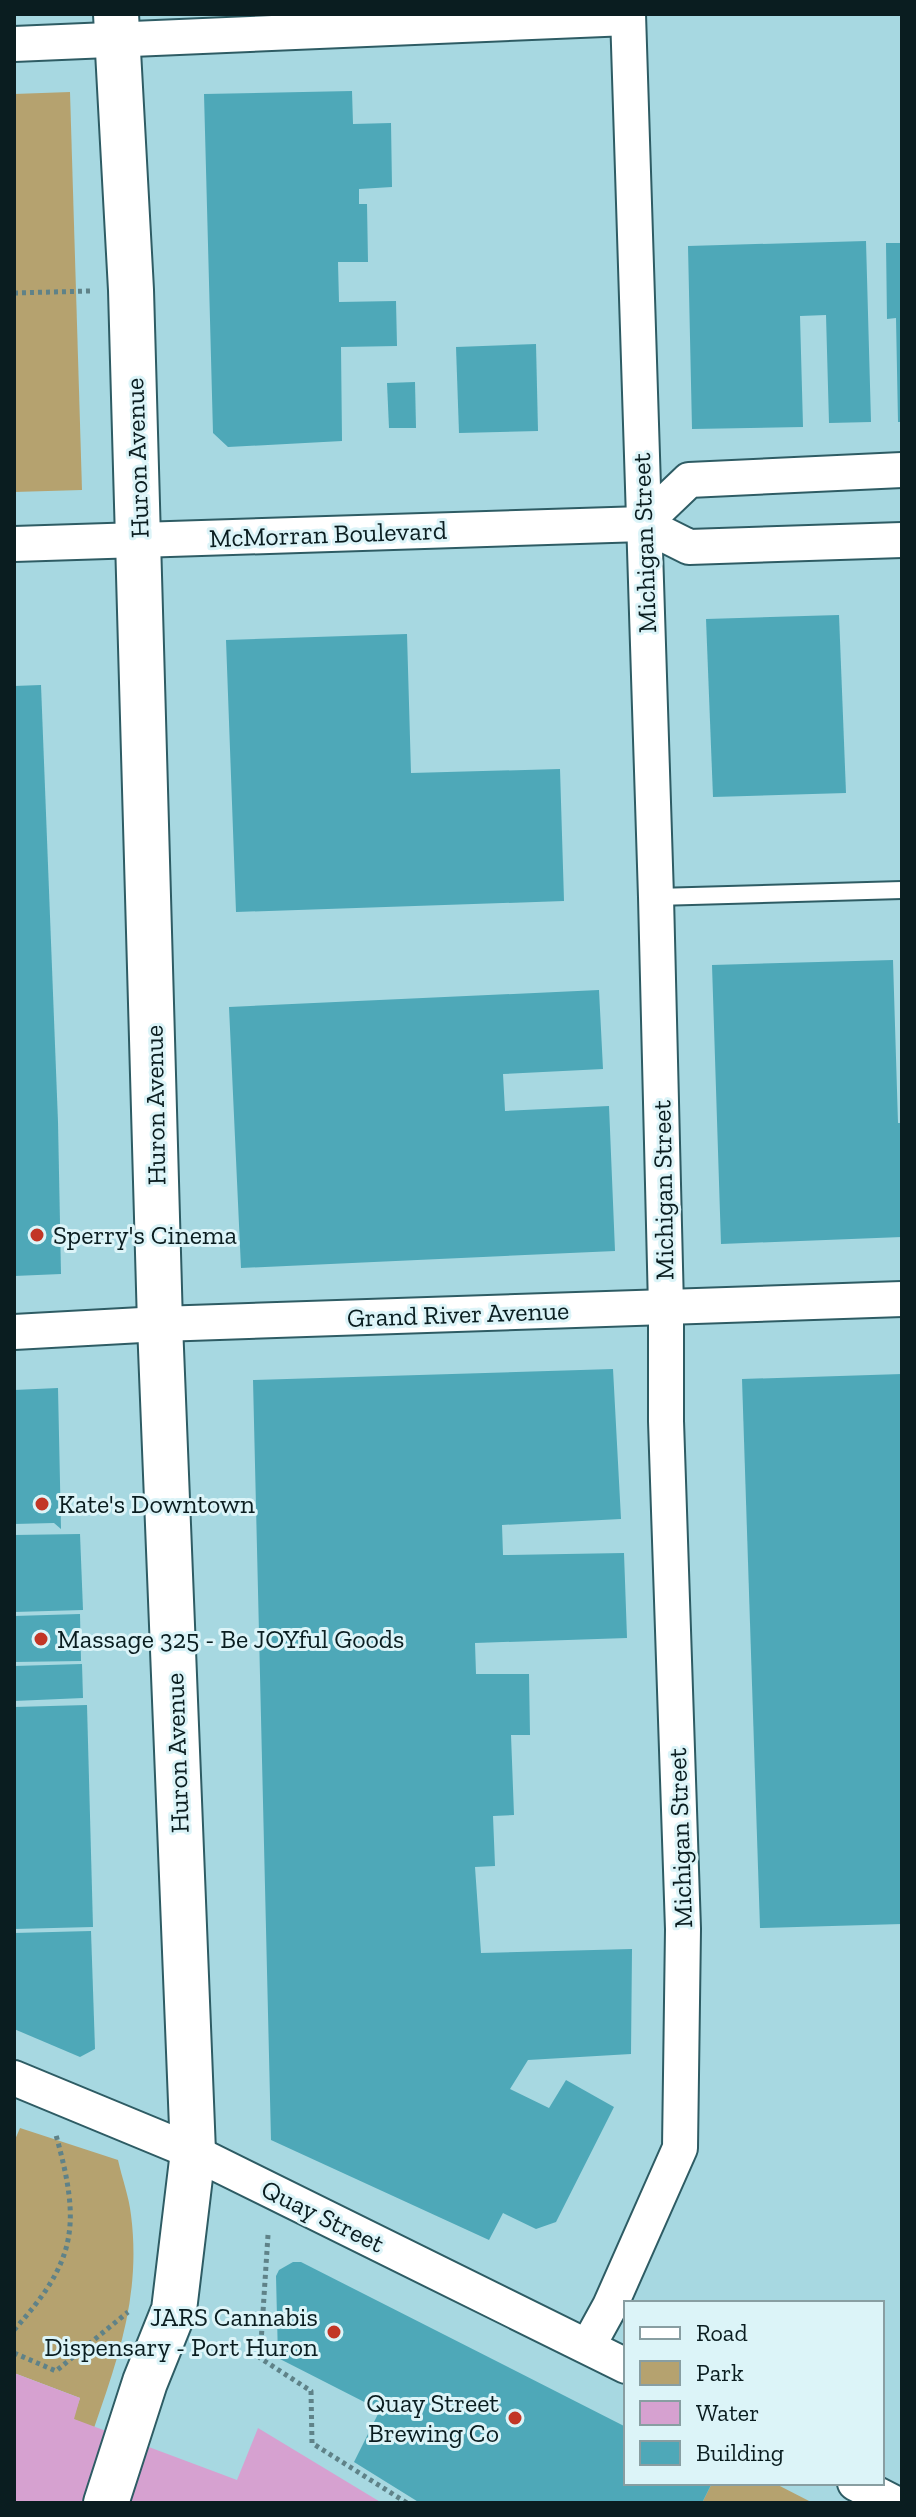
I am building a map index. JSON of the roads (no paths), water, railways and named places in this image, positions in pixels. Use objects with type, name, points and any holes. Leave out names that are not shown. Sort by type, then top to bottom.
[{"type":"main road","name":"Huron Avenue","points":[[106,2503],[145,2382],[174,2310],[193,2152],[160,1324],[131,290],[116,27]]},
{"type":"street","points":[[14,44],[116,27],[628,16]]},
{"type":"street","name":"Michigan Street","points":[[588,2346],[610,2306],[680,2148],[683,1929],[666,1421],[656,897],[628,16]]},
{"type":"street","points":[[643,524],[689,480],[902,470]]},
{"type":"street","name":"McMorran Boulevard","points":[[14,544],[643,524],[689,547],[902,540]]},
{"type":"street","name":"Grand River Avenue","points":[[14,1332],[160,1324],[902,1299]]},
{"type":"street","name":"Quay Street","points":[[14,2078],[193,2152],[624,2365]]},
{"type":"street","points":[[859,2485],[894,2503]]},
{"type":"lane","points":[[656,897],[902,890]]},
{"type":"water","points":[[14,2373],[80,2398],[74,2419],[237,2480],[258,2428],[382,2503],[14,2503]]},
{"type":"place","name":"Sperry's Cinema","points":[[37,1235]]},
{"type":"place","name":"Kate's Downtown","points":[[42,1504]]},
{"type":"place","name":"Massage 325 - Be JOYful Goods","points":[[41,1639]]},
{"type":"place","name":"JARS Cannabis Dispensary - Port Huron","points":[[334,2332]]},
{"type":"place","name":"Quay Street Brewing Co","points":[[515,2418]]}]
